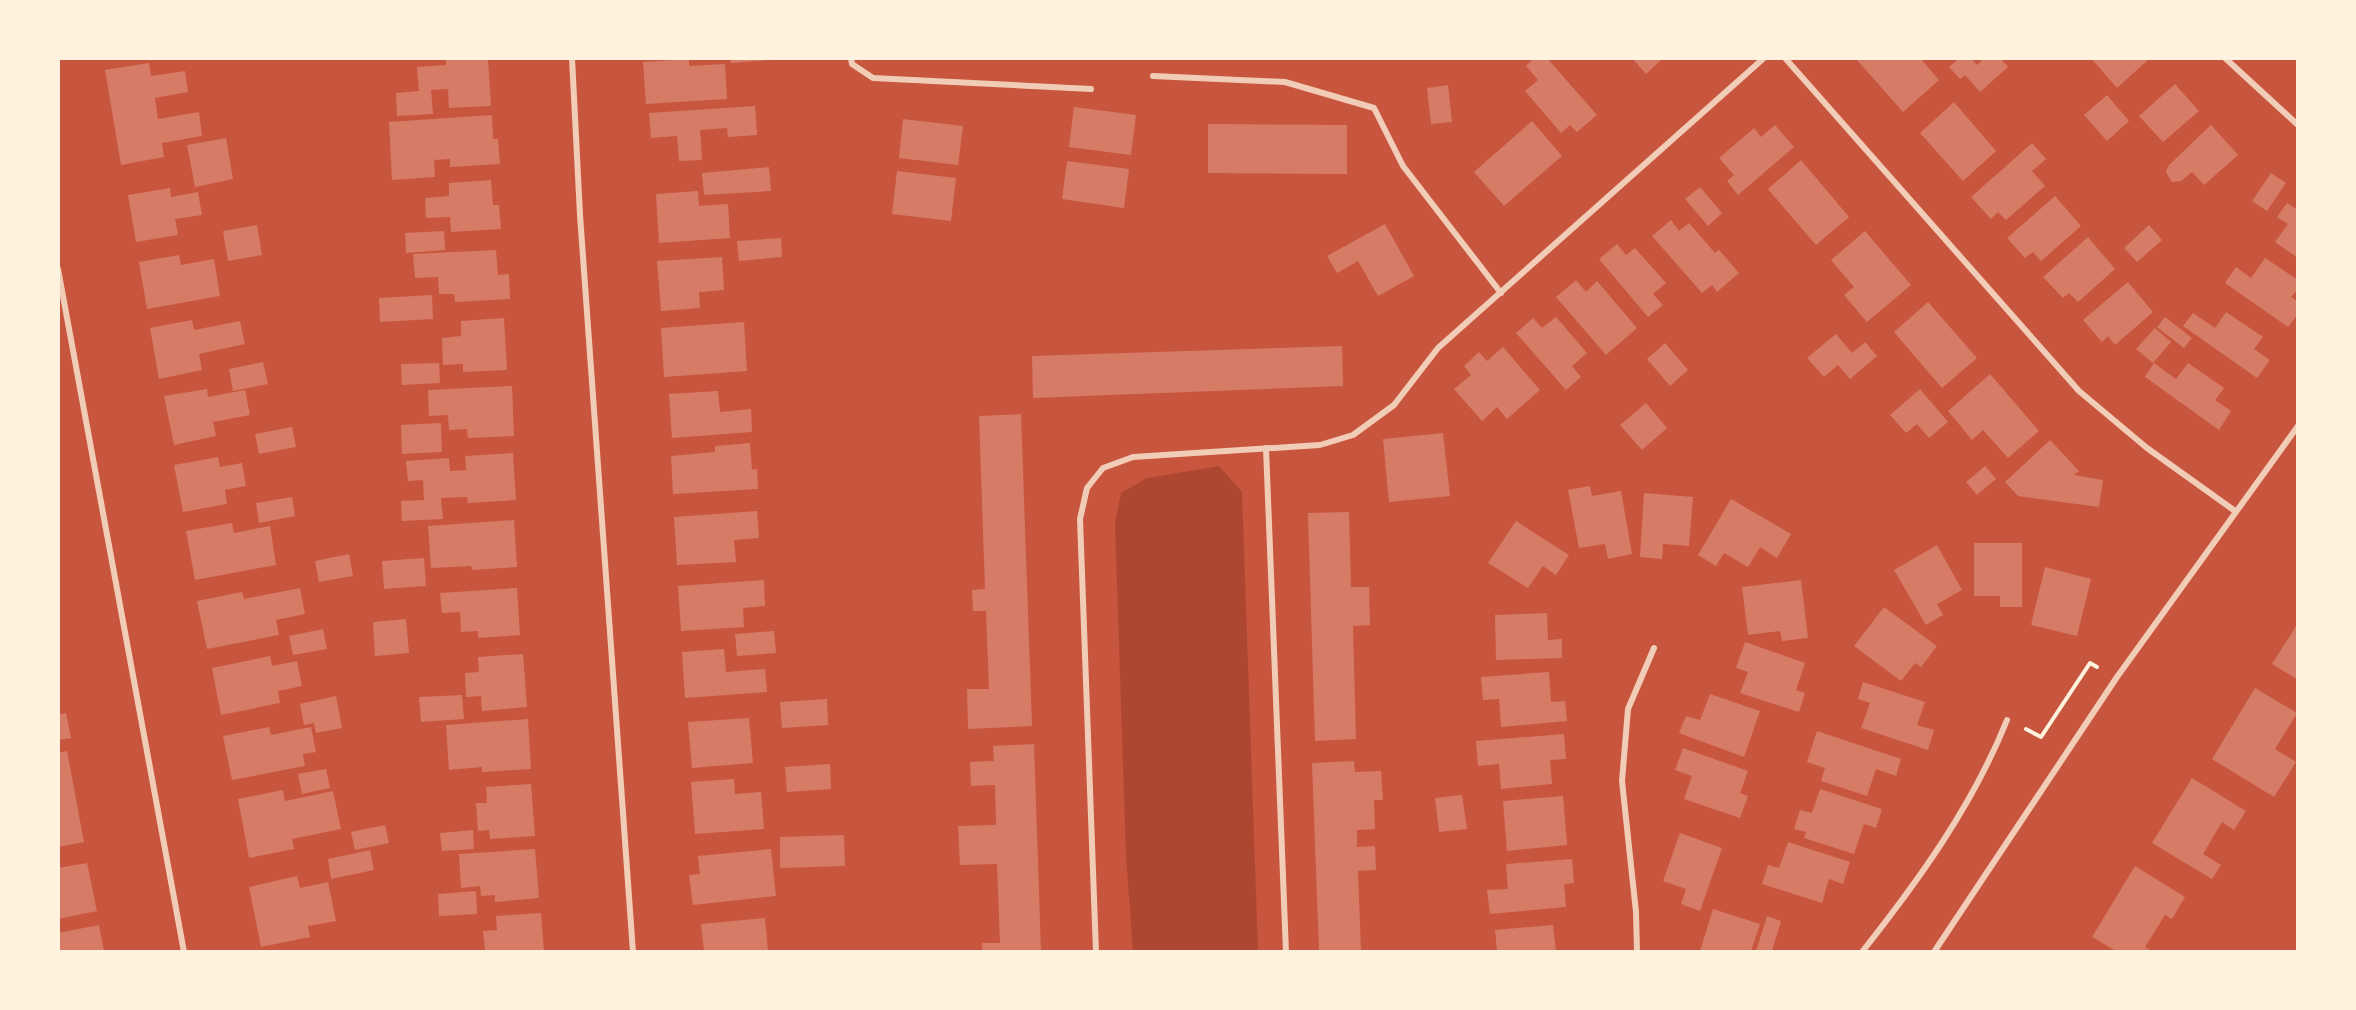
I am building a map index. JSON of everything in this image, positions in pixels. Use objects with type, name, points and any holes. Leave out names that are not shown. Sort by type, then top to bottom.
[{"type":"street","points":[[572,58],[580,215],[633,951]]},
{"type":"street","points":[[851,58],[852,64],[873,78],[1091,89]]},
{"type":"street","points":[[1096,951],[1080,519],[1087,488],[1103,468],[1133,457],[1320,445],[1353,435],[1394,405],[1438,348],[1764,58]]},
{"type":"street","points":[[1785,58],[2079,391],[2147,448],[2235,511]]},
{"type":"street","points":[[2225,58],[2298,125]]},
{"type":"street","points":[[1153,76],[1285,82],[1374,108],[1403,166],[1501,293]]},
{"type":"street","points":[[58,269],[184,951]]},
{"type":"street","points":[[1934,951],[2117,677],[2298,426]]},
{"type":"street","points":[[1266,448],[1286,951]]},
{"type":"street","points":[[1637,951],[1636,912],[1622,782],[1628,709],[1654,648]]},
{"type":"street","points":[[1862,951],[1899,905],[1967,804],[2007,720]]},
{"type":"path","points":[[2007,720],[2041,737],[2090,663],[2117,677]]},
{"type":"shaded area","points":[[1219,466],[1242,492],[1258,951],[1133,951],[1126,856],[1115,523],[1121,493],[1147,478]]},
{"type":"building","points":[[446,58],[488,58],[491,106],[449,108],[448,89],[431,90],[433,114],[397,116],[396,93],[419,91],[417,67],[446,65]]},
{"type":"building","points":[[731,58],[770,58],[770,60],[731,63]]},
{"type":"building","points":[[1534,58],[1547,58],[1597,115],[1577,132],[1570,125],[1561,133],[1525,91],[1538,80],[1526,66]]},
{"type":"building","points":[[1632,58],[1663,58],[1646,74]]},
{"type":"building","points":[[1858,58],[1920,58],[1939,80],[1903,112],[1857,60]]},
{"type":"building","points":[[1959,58],[1971,58],[1977,65],[1984,58],[2000,58],[2008,67],[1980,92],[1965,75],[1960,79],[1949,67]]},
{"type":"building","points":[[2091,58],[2150,58],[2117,88]]},
{"type":"building","points":[[689,59],[689,66],[725,64],[727,99],[646,104],[643,62]]},
{"type":"building","points":[[149,63],[151,76],[185,71],[188,92],[155,98],[158,119],[199,112],[202,136],[162,143],[164,157],[121,165],[105,70]]},
{"type":"building","points":[[2175,84],[2199,111],[2163,142],[2139,116]]},
{"type":"building","points":[[1448,85],[1452,122],[1431,124],[1427,88]]},
{"type":"building","points":[[2107,95],[2129,121],[2107,141],[2084,115]]},
{"type":"building","points":[[1954,102],[1996,151],[1963,181],[1920,133]]},
{"type":"building","points":[[755,106],[757,135],[728,137],[727,128],[700,130],[702,160],[679,161],[677,136],[651,138],[649,113]]},
{"type":"building","points":[[1074,107],[1136,115],[1131,155],[1069,147]]},
{"type":"building","points":[[492,115],[493,139],[498,139],[500,164],[450,167],[450,159],[434,160],[435,177],[392,180],[389,122]]},
{"type":"building","points":[[903,119],[963,126],[958,165],[899,158]]},
{"type":"building","points":[[1532,121],[1562,156],[1504,206],[1474,172]]},
{"type":"building","points":[[1208,124],[1347,125],[1347,174],[1208,173]]},
{"type":"building","points":[[1775,125],[1794,147],[1738,195],[1727,181],[1734,175],[1719,158],[1754,128],[1761,137]]},
{"type":"building","points":[[2211,125],[2238,155],[2204,185],[2192,172],[2181,181],[2172,182],[2166,172],[2168,166]]},
{"type":"building","points":[[226,138],[233,179],[195,187],[187,145]]},
{"type":"building","points":[[2032,143],[2046,159],[2032,171],[2045,186],[2006,220],[1998,212],[1991,219],[1971,197]]},
{"type":"building","points":[[1801,160],[1849,217],[1816,245],[1768,189]]},
{"type":"building","points":[[1067,161],[1129,169],[1124,208],[1062,199]]},
{"type":"building","points":[[769,167],[771,191],[704,195],[702,173]]},
{"type":"building","points":[[897,171],[956,178],[951,221],[892,214]]},
{"type":"building","points":[[2271,173],[2286,183],[2267,211],[2252,201]]},
{"type":"building","points":[[491,180],[493,205],[499,205],[501,229],[451,232],[450,217],[426,218],[425,198],[449,196],[449,183]]},
{"type":"building","points":[[1700,187],[1722,213],[1708,226],[1685,199]]},
{"type":"building","points":[[170,188],[171,197],[198,192],[202,215],[175,219],[178,235],[136,242],[128,195]]},
{"type":"building","points":[[698,191],[699,206],[728,204],[730,238],[659,243],[656,194]]},
{"type":"building","points":[[2055,196],[2081,226],[2041,261],[2033,252],[2025,258],[2007,238]]},
{"type":"building","points":[[2287,203],[2298,210],[2298,258],[2275,242],[2288,224],[2277,217]]},
{"type":"building","points":[[1671,220],[1679,231],[1689,223],[1715,253],[1719,250],[1739,273],[1717,292],[1712,285],[1702,293],[1652,236]]},
{"type":"building","points":[[1385,224],[1414,276],[1378,296],[1358,261],[1337,273],[1327,256]]},
{"type":"building","points":[[257,225],[262,255],[228,261],[223,231]]},
{"type":"building","points":[[2149,225],[2162,240],[2137,262],[2124,248]]},
{"type":"building","points":[[444,231],[445,250],[406,253],[405,233]]},
{"type":"building","points":[[1865,231],[1911,285],[1867,322],[1844,295],[1854,287],[1831,260]]},
{"type":"building","points":[[2088,237],[2115,269],[2078,302],[2069,293],[2063,298],[2043,277]]},
{"type":"building","points":[[781,238],[782,257],[739,261],[737,241]]},
{"type":"building","points":[[1617,244],[1626,255],[1635,248],[1666,283],[1653,294],[1663,305],[1648,317],[1599,259]]},
{"type":"building","points":[[496,250],[498,275],[509,274],[510,299],[455,302],[454,294],[439,294],[438,277],[415,278],[413,254]]},
{"type":"building","points":[[179,255],[181,265],[214,259],[220,296],[147,309],[139,262]]},
{"type":"building","points":[[722,257],[724,290],[699,292],[700,308],[661,311],[657,261]]},
{"type":"building","points":[[2265,258],[2298,280],[2298,289],[2291,297],[2298,302],[2298,314],[2288,327],[2225,283],[2236,267],[2251,278]]},
{"type":"building","points":[[1576,280],[1586,292],[1597,281],[1637,328],[1606,355],[1556,297]]},
{"type":"building","points":[[2128,282],[2153,312],[2115,345],[2108,336],[2102,342],[2083,320]]},
{"type":"building","points":[[432,295],[433,319],[380,322],[379,298]]},
{"type":"building","points":[[1928,302],[1977,358],[1942,388],[1894,332]]},
{"type":"building","points":[[2226,312],[2263,337],[2254,349],[2270,360],[2257,378],[2183,326],[2193,313],[2215,328]]},
{"type":"building","points":[[1556,317],[1587,353],[1572,366],[1581,377],[1566,390],[1516,333],[1533,318],[1542,328]]},
{"type":"building","points":[[2165,317],[2192,338],[2184,348],[2157,327]]},
{"type":"building","points":[[504,318],[507,370],[463,372],[463,364],[443,365],[442,338],[461,336],[461,321]]},
{"type":"building","points":[[192,320],[194,330],[240,321],[245,344],[199,354],[202,370],[159,379],[150,328]]},
{"type":"building","points":[[744,322],[747,371],[664,377],[661,328]]},
{"type":"building","points":[[2155,328],[2171,342],[2153,363],[2136,349]]},
{"type":"building","points":[[1836,334],[1852,353],[1865,342],[1877,356],[1850,379],[1838,365],[1824,377],[1807,358]]},
{"type":"building","points":[[1665,343],[1688,370],[1670,386],[1647,359]]},
{"type":"building","points":[[1342,346],[1343,386],[1033,398],[1032,356]]},
{"type":"building","points":[[1503,347],[1540,390],[1507,419],[1497,407],[1482,421],[1454,389],[1471,375],[1464,366],[1479,352],[1487,361]]},
{"type":"building","points":[[263,362],[268,384],[233,391],[229,369]]},
{"type":"building","points":[[439,363],[440,383],[402,385],[401,364]]},
{"type":"building","points":[[2154,363],[2176,379],[2188,363],[2224,388],[2215,400],[2231,411],[2219,430],[2145,377]]},
{"type":"building","points":[[1990,374],[2039,431],[2008,458],[1983,430],[1972,440],[1948,411]]},
{"type":"building","points":[[512,386],[514,436],[468,438],[467,429],[449,430],[448,415],[429,416],[428,390]]},
{"type":"building","points":[[207,389],[208,397],[245,390],[250,415],[213,422],[216,436],[174,445],[164,396]]},
{"type":"building","points":[[1920,389],[1948,422],[1929,438],[1917,424],[1906,433],[1890,415]]},
{"type":"building","points":[[718,391],[720,412],[751,409],[752,432],[672,438],[669,394]]},
{"type":"building","points":[[1646,403],[1667,428],[1642,450],[1620,425]]},
{"type":"building","points":[[1021,414],[1032,726],[968,729],[967,689],[989,689],[986,611],[973,611],[972,590],[985,589],[979,416]]},
{"type":"building","points":[[441,423],[442,452],[402,454],[401,425]]},
{"type":"building","points":[[292,427],[296,447],[259,454],[255,434]]},
{"type":"building","points":[[1443,433],[1450,496],[1389,502],[1383,439]]},
{"type":"building","points":[[2050,440],[2079,471],[2074,475],[2103,480],[2099,507],[2018,496],[2005,482]]},
{"type":"building","points":[[750,443],[752,470],[757,469],[758,489],[673,494],[671,456],[715,452],[715,446]]},
{"type":"building","points":[[513,453],[516,500],[468,503],[467,497],[441,498],[443,519],[402,521],[401,501],[424,500],[423,480],[408,481],[406,461],[449,458],[450,471],[466,470],[465,456]]},
{"type":"building","points":[[218,457],[220,467],[242,463],[246,486],[225,490],[227,504],[183,512],[174,465]]},
{"type":"building","points":[[1985,466],[1996,479],[1977,495],[1966,482]]},
{"type":"building","points":[[1590,486],[1592,496],[1621,491],[1632,554],[1608,559],[1605,544],[1579,548],[1568,490]]},
{"type":"building","points":[[1644,493],[1693,497],[1689,546],[1663,544],[1662,559],[1640,557]]},
{"type":"building","points":[[292,497],[295,516],[259,523],[256,503]]},
{"type":"building","points":[[1731,499],[1791,534],[1777,558],[1760,547],[1748,567],[1724,553],[1716,566],[1698,555]]},
{"type":"building","points":[[757,511],[759,538],[734,540],[736,562],[677,565],[674,517]]},
{"type":"building","points":[[1349,512],[1351,587],[1369,587],[1370,625],[1353,626],[1356,739],[1315,741],[1308,513]]},
{"type":"building","points":[[514,520],[517,567],[472,570],[471,566],[431,568],[428,526]]},
{"type":"building","points":[[1516,521],[1569,555],[1556,575],[1543,566],[1528,588],[1488,563]]},
{"type":"building","points":[[232,523],[234,533],[270,526],[276,565],[195,580],[186,531]]},
{"type":"building","points":[[1974,543],[2022,543],[2022,607],[2000,607],[2000,596],[1974,596]]},
{"type":"building","points":[[1937,545],[1962,590],[1937,604],[1943,615],[1926,625],[1894,570]]},
{"type":"building","points":[[349,554],[353,576],[319,582],[315,561]]},
{"type":"building","points":[[424,558],[426,586],[384,589],[382,561]]},
{"type":"building","points":[[2045,567],[2091,579],[2077,636],[2031,625]]},
{"type":"building","points":[[764,580],[765,606],[743,608],[744,627],[681,631],[678,586]]},
{"type":"building","points":[[1801,580],[1808,638],[1782,641],[1780,631],[1748,635],[1742,587]]},
{"type":"building","points":[[300,588],[305,614],[276,620],[279,635],[207,649],[197,601],[242,592],[244,599]]},
{"type":"building","points":[[517,588],[520,635],[478,638],[478,631],[461,632],[460,612],[442,613],[440,593]]},
{"type":"building","points":[[1884,607],[1937,646],[1921,667],[1915,663],[1901,681],[1854,646]]},
{"type":"building","points":[[1547,613],[1548,640],[1562,639],[1562,658],[1496,660],[1495,615]]},
{"type":"building","points":[[406,619],[409,653],[375,656],[373,622]]},
{"type":"building","points":[[2298,623],[2298,680],[2272,664]]},
{"type":"building","points":[[323,629],[327,649],[293,655],[289,636]]},
{"type":"building","points":[[774,631],[776,653],[737,656],[735,634]]},
{"type":"building","points":[[1745,642],[1805,663],[1796,690],[1805,693],[1799,712],[1740,693],[1748,672],[1736,668]]},
{"type":"building","points":[[724,649],[726,672],[765,669],[767,692],[685,698],[682,652]]},
{"type":"building","points":[[523,654],[527,707],[482,711],[481,696],[466,697],[465,673],[479,672],[478,657]]},
{"type":"building","points":[[270,656],[272,666],[297,661],[302,686],[278,691],[280,703],[221,715],[212,668]]},
{"type":"building","points":[[1549,672],[1551,702],[1565,701],[1567,721],[1501,727],[1499,699],[1483,700],[1481,677]]},
{"type":"building","points":[[1863,682],[1925,702],[1917,725],[1934,730],[1928,750],[1861,728],[1870,703],[1858,699]]},
{"type":"building","points":[[2255,688],[2297,713],[2275,749],[2296,762],[2274,797],[2212,759]]},
{"type":"building","points":[[1710,694],[1760,711],[1744,757],[1679,733],[1686,716],[1700,720]]},
{"type":"building","points":[[462,695],[464,719],[421,722],[419,697]]},
{"type":"building","points":[[336,696],[342,728],[316,733],[314,723],[304,725],[300,704]]},
{"type":"building","points":[[827,699],[828,725],[782,728],[780,702]]},
{"type":"building","points":[[66,713],[71,738],[58,740],[58,715]]},
{"type":"building","points":[[749,718],[753,763],[692,768],[688,722]]},
{"type":"building","points":[[528,719],[531,769],[482,772],[482,767],[449,770],[446,725]]},
{"type":"building","points":[[269,727],[271,735],[311,727],[316,752],[303,754],[305,766],[232,780],[223,736]]},
{"type":"building","points":[[1817,731],[1901,759],[1896,776],[1876,769],[1867,796],[1821,781],[1825,768],[1807,762]]},
{"type":"building","points":[[1564,734],[1566,759],[1550,760],[1552,784],[1501,789],[1499,764],[1478,766],[1476,741]]},
{"type":"building","points":[[1034,744],[1041,951],[982,951],[982,943],[1000,943],[997,864],[960,865],[958,826],[996,825],[995,785],[971,786],[970,762],[994,761],[993,746]]},
{"type":"building","points":[[1683,748],[1748,771],[1740,793],[1748,796],[1740,818],[1684,799],[1692,776],[1675,770]]},
{"type":"building","points":[[67,751],[84,842],[58,847],[58,753]]},
{"type":"building","points":[[1354,761],[1355,772],[1381,771],[1383,800],[1374,800],[1375,829],[1357,830],[1357,847],[1375,846],[1376,870],[1358,871],[1361,951],[1319,951],[1312,763]]},
{"type":"building","points":[[830,764],[831,789],[787,792],[785,767]]},
{"type":"building","points":[[326,769],[330,788],[302,794],[298,774]]},
{"type":"building","points":[[2192,778],[2246,811],[2234,830],[2222,822],[2203,854],[2221,865],[2212,879],[2152,843]]},
{"type":"building","points":[[734,779],[735,794],[761,792],[764,829],[695,834],[691,782]]},
{"type":"building","points":[[531,784],[535,836],[490,839],[489,830],[478,831],[476,803],[487,803],[486,787]]},
{"type":"building","points":[[1820,789],[1882,809],[1876,828],[1864,824],[1854,854],[1804,838],[1806,832],[1794,829],[1800,810],[1812,813]]},
{"type":"building","points":[[283,790],[285,801],[333,791],[341,829],[292,839],[294,849],[249,858],[238,799]]},
{"type":"building","points":[[1462,795],[1467,829],[1439,832],[1435,798]]},
{"type":"building","points":[[1563,796],[1567,845],[1507,851],[1503,801]]},
{"type":"building","points":[[385,825],[389,843],[355,850],[351,832]]},
{"type":"building","points":[[473,830],[474,849],[442,851],[440,833]]},
{"type":"building","points":[[1680,833],[1722,848],[1700,911],[1681,904],[1686,889],[1663,881]]},
{"type":"building","points":[[844,835],[845,866],[780,868],[780,837]]},
{"type":"building","points":[[1788,842],[1850,862],[1843,884],[1829,879],[1822,903],[1762,884],[1768,865],[1779,868]]},
{"type":"building","points":[[535,849],[539,898],[495,902],[495,895],[481,896],[480,886],[461,888],[459,854]]},
{"type":"building","points":[[771,849],[776,896],[693,905],[689,875],[700,874],[698,856]]},
{"type":"building","points":[[370,850],[374,870],[331,879],[328,859]]},
{"type":"building","points":[[1572,859],[1574,883],[1564,884],[1566,907],[1490,914],[1487,890],[1508,889],[1506,864]]},
{"type":"building","points":[[87,863],[97,911],[58,919],[58,868]]},
{"type":"building","points":[[2135,866],[2185,897],[2172,919],[2165,915],[2145,947],[2152,951],[2116,951],[2092,937]]},
{"type":"building","points":[[297,876],[300,888],[328,882],[336,921],[308,926],[310,937],[261,947],[249,887]]},
{"type":"building","points":[[476,891],[477,914],[439,916],[438,894]]},
{"type":"building","points":[[1713,909],[1760,924],[1751,951],[1700,951]]},
{"type":"building","points":[[541,913],[544,951],[485,951],[483,931],[497,930],[496,916]]},
{"type":"building","points":[[1767,916],[1781,921],[1772,951],[1756,951]]},
{"type":"building","points":[[765,918],[768,951],[704,951],[701,924]]},
{"type":"building","points":[[99,925],[104,951],[58,951],[58,933]]},
{"type":"building","points":[[1553,925],[1556,951],[1497,951],[1495,930]]}]
